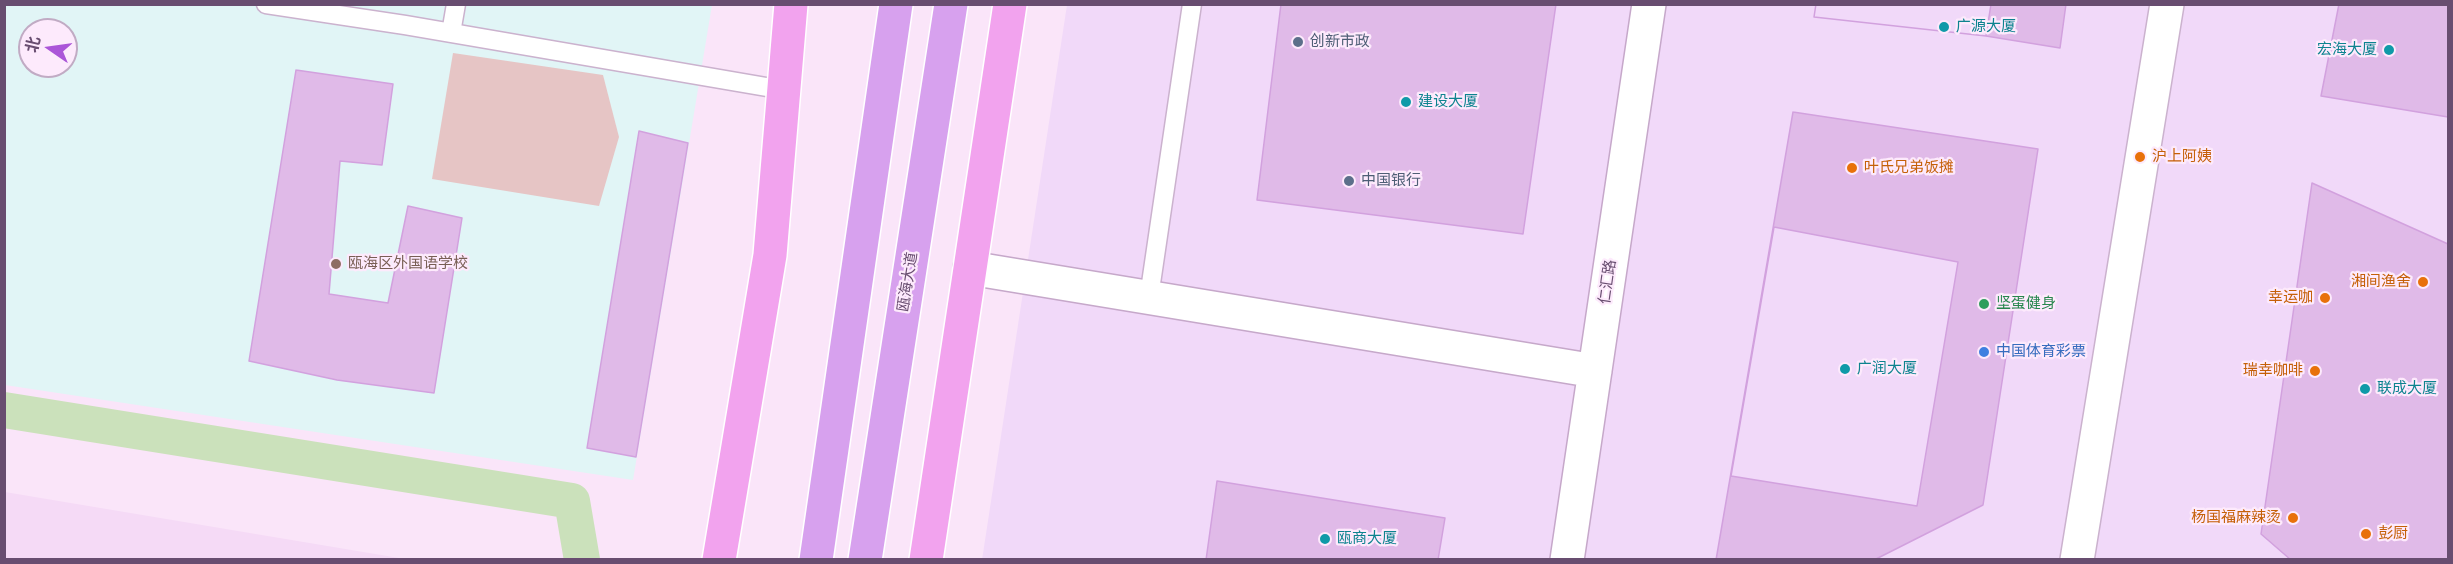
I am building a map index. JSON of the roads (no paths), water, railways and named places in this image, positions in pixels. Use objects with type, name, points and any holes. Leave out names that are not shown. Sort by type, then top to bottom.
[{"type":"highway","points":[[816,560],[896,4]]},
{"type":"highway","name":"瓯海大道","points":[[864,560],[951,4]]},
{"type":"main road","points":[[719,560],[770,255],[791,4]]},
{"type":"main road","points":[[926,560],[1010,4]]},
{"type":"street","name":"仁汇路","points":[[1567,560],[1649,4]]},
{"type":"street","points":[[2077,560],[2167,4]]},
{"type":"street","points":[[970,268],[1595,371]]},
{"type":"lane","points":[[266,4],[784,90]]},
{"type":"lane","points":[[451,33],[456,4]]},
{"type":"lane","points":[[1149,297],[1192,4]]},
{"type":"waterway","points":[[4,410],[572,501],[582,560]]},
{"type":"place","name":"广源大厦","points":[[1944,27]]},
{"type":"place","name":"创新市政","points":[[1298,42]]},
{"type":"place","name":"宏海大厦","points":[[2389,50]]},
{"type":"place","name":"建设大厦","points":[[1406,102]]},
{"type":"place","name":"沪上阿姨","points":[[2140,157]]},
{"type":"place","name":"叶氏兄弟饭摊","points":[[1852,168]]},
{"type":"place","name":"中国银行","points":[[1349,181]]},
{"type":"place","name":"瓯海区外国语学校","points":[[336,264]]},
{"type":"place","name":"湘间渔舍","points":[[2423,282]]},
{"type":"place","name":"幸运咖","points":[[2325,298]]},
{"type":"place","name":"坚蛋健身","points":[[1984,304]]},
{"type":"place","name":"中国体育彩票","points":[[1984,352]]},
{"type":"place","name":"广润大厦","points":[[1845,369]]},
{"type":"place","name":"瑞幸咖啡","points":[[2315,371]]},
{"type":"place","name":"联成大厦","points":[[2365,389]]},
{"type":"place","name":"杨国福麻辣烫","points":[[2293,518]]},
{"type":"place","name":"彭厨","points":[[2366,534]]},
{"type":"place","name":"瓯商大厦","points":[[1325,539]]}]
